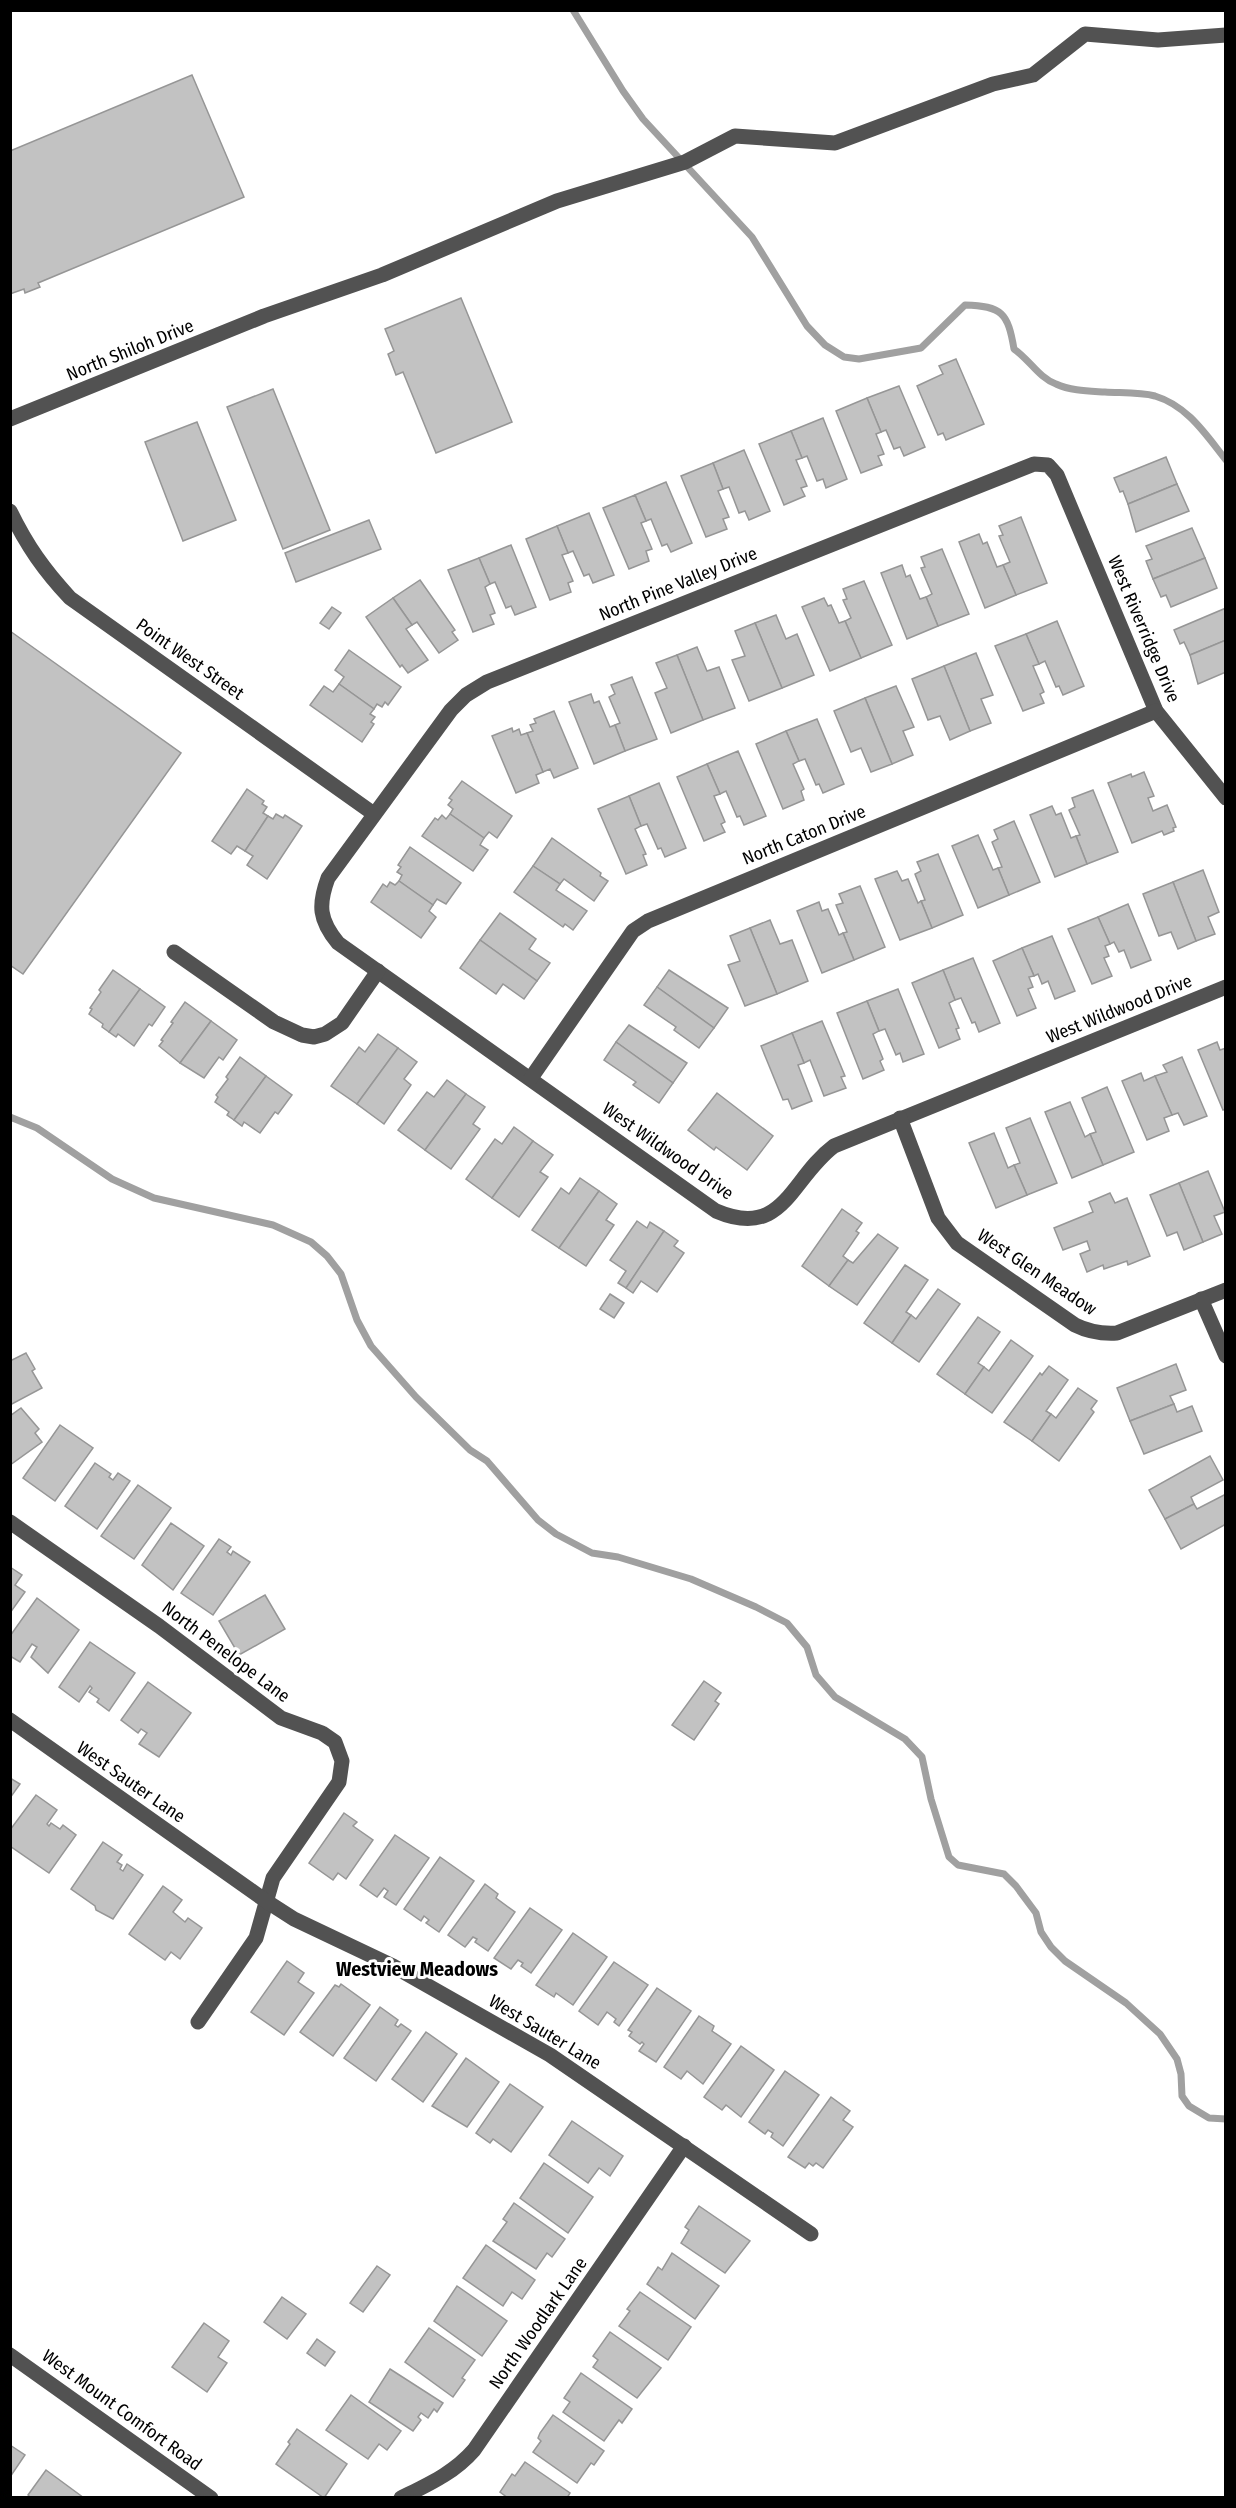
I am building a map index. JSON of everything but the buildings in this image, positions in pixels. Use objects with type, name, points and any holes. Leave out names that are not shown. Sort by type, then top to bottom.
[{"type":"street","name":"North Shiloh Drive","points":[[10,419],[264,316],[382,275],[557,201],[685,162],[735,136],[835,143],[993,84],[1033,75],[1085,34],[1158,40],[1226,35]]},
{"type":"street","name":"North Pine Valley Drive","points":[[374,814],[451,710],[466,695],[487,681],[1034,464],[1048,465]]},
{"type":"street","name":"West Riverridge Drive","points":[[1048,465],[1057,475],[1156,711],[1226,798]]},
{"type":"street","name":"Point West Street","points":[[10,511],[23,538],[43,569],[70,598],[374,814]]},
{"type":"street","name":"North Caton Drive","points":[[531,1078],[633,931],[648,921],[1156,711]]},
{"type":"street","name":"West Wildwood Drive","points":[[374,814],[328,878],[322,893],[321,912],[326,929],[338,943],[716,1211],[732,1218],[749,1220],[766,1216],[783,1204],[819,1157],[834,1146],[1226,987]]},
{"type":"street","points":[[174,952],[274,1022],[302,1035],[314,1037],[342,1023],[378,971]]},
{"type":"street","name":"West Glen Meadow","points":[[900,1118],[938,1218],[946,1231],[957,1243],[1075,1325],[1087,1331],[1102,1334],[1117,1333],[1226,1290]]},
{"type":"street","points":[[1202,1299],[1226,1356]]},
{"type":"street","name":"North Penelope Lane","points":[[10,1522],[159,1626],[281,1718],[322,1733],[335,1742],[342,1761],[339,1782],[273,1878],[256,1938],[198,2022]]},
{"type":"street","name":"West Sauter Lane","points":[[10,1720],[294,1919],[393,1965],[549,2055],[811,2234]]},
{"type":"street","name":"North Woodlark Lane","points":[[402,2498],[446,2476],[461,2465],[474,2450],[684,2146]]},
{"type":"street","name":"West Mount Comfort Road","points":[[10,2355],[211,2498]]},
{"type":"waterway","points":[[573,10],[643,119],[752,237],[807,326],[825,345],[844,357],[859,359],[921,348],[965,305],[987,307],[1001,314],[1006,320],[1014,349],[1050,381],[1074,389],[1143,394],[1167,401],[1187,414],[1226,460]]},
{"type":"waterway","points":[[10,1117],[37,1128],[112,1179],[154,1198],[273,1225],[311,1242],[327,1256],[341,1274],[357,1320],[371,1346],[416,1397],[470,1450],[487,1461],[538,1520],[556,1534],[592,1553],[618,1557],[691,1579],[787,1623],[807,1647],[816,1675],[835,1697],[905,1739],[922,1757],[931,1799],[949,1857],[958,1865],[1004,1874],[1036,1913],[1041,1932],[1051,1947],[1065,1961],[1126,2003],[1160,2034],[1177,2059],[1181,2074],[1182,2096],[1189,2106],[1209,2118],[1226,2119]]},
{"type":"district","name":"Westview Meadows","points":[[417,1969]]}]
